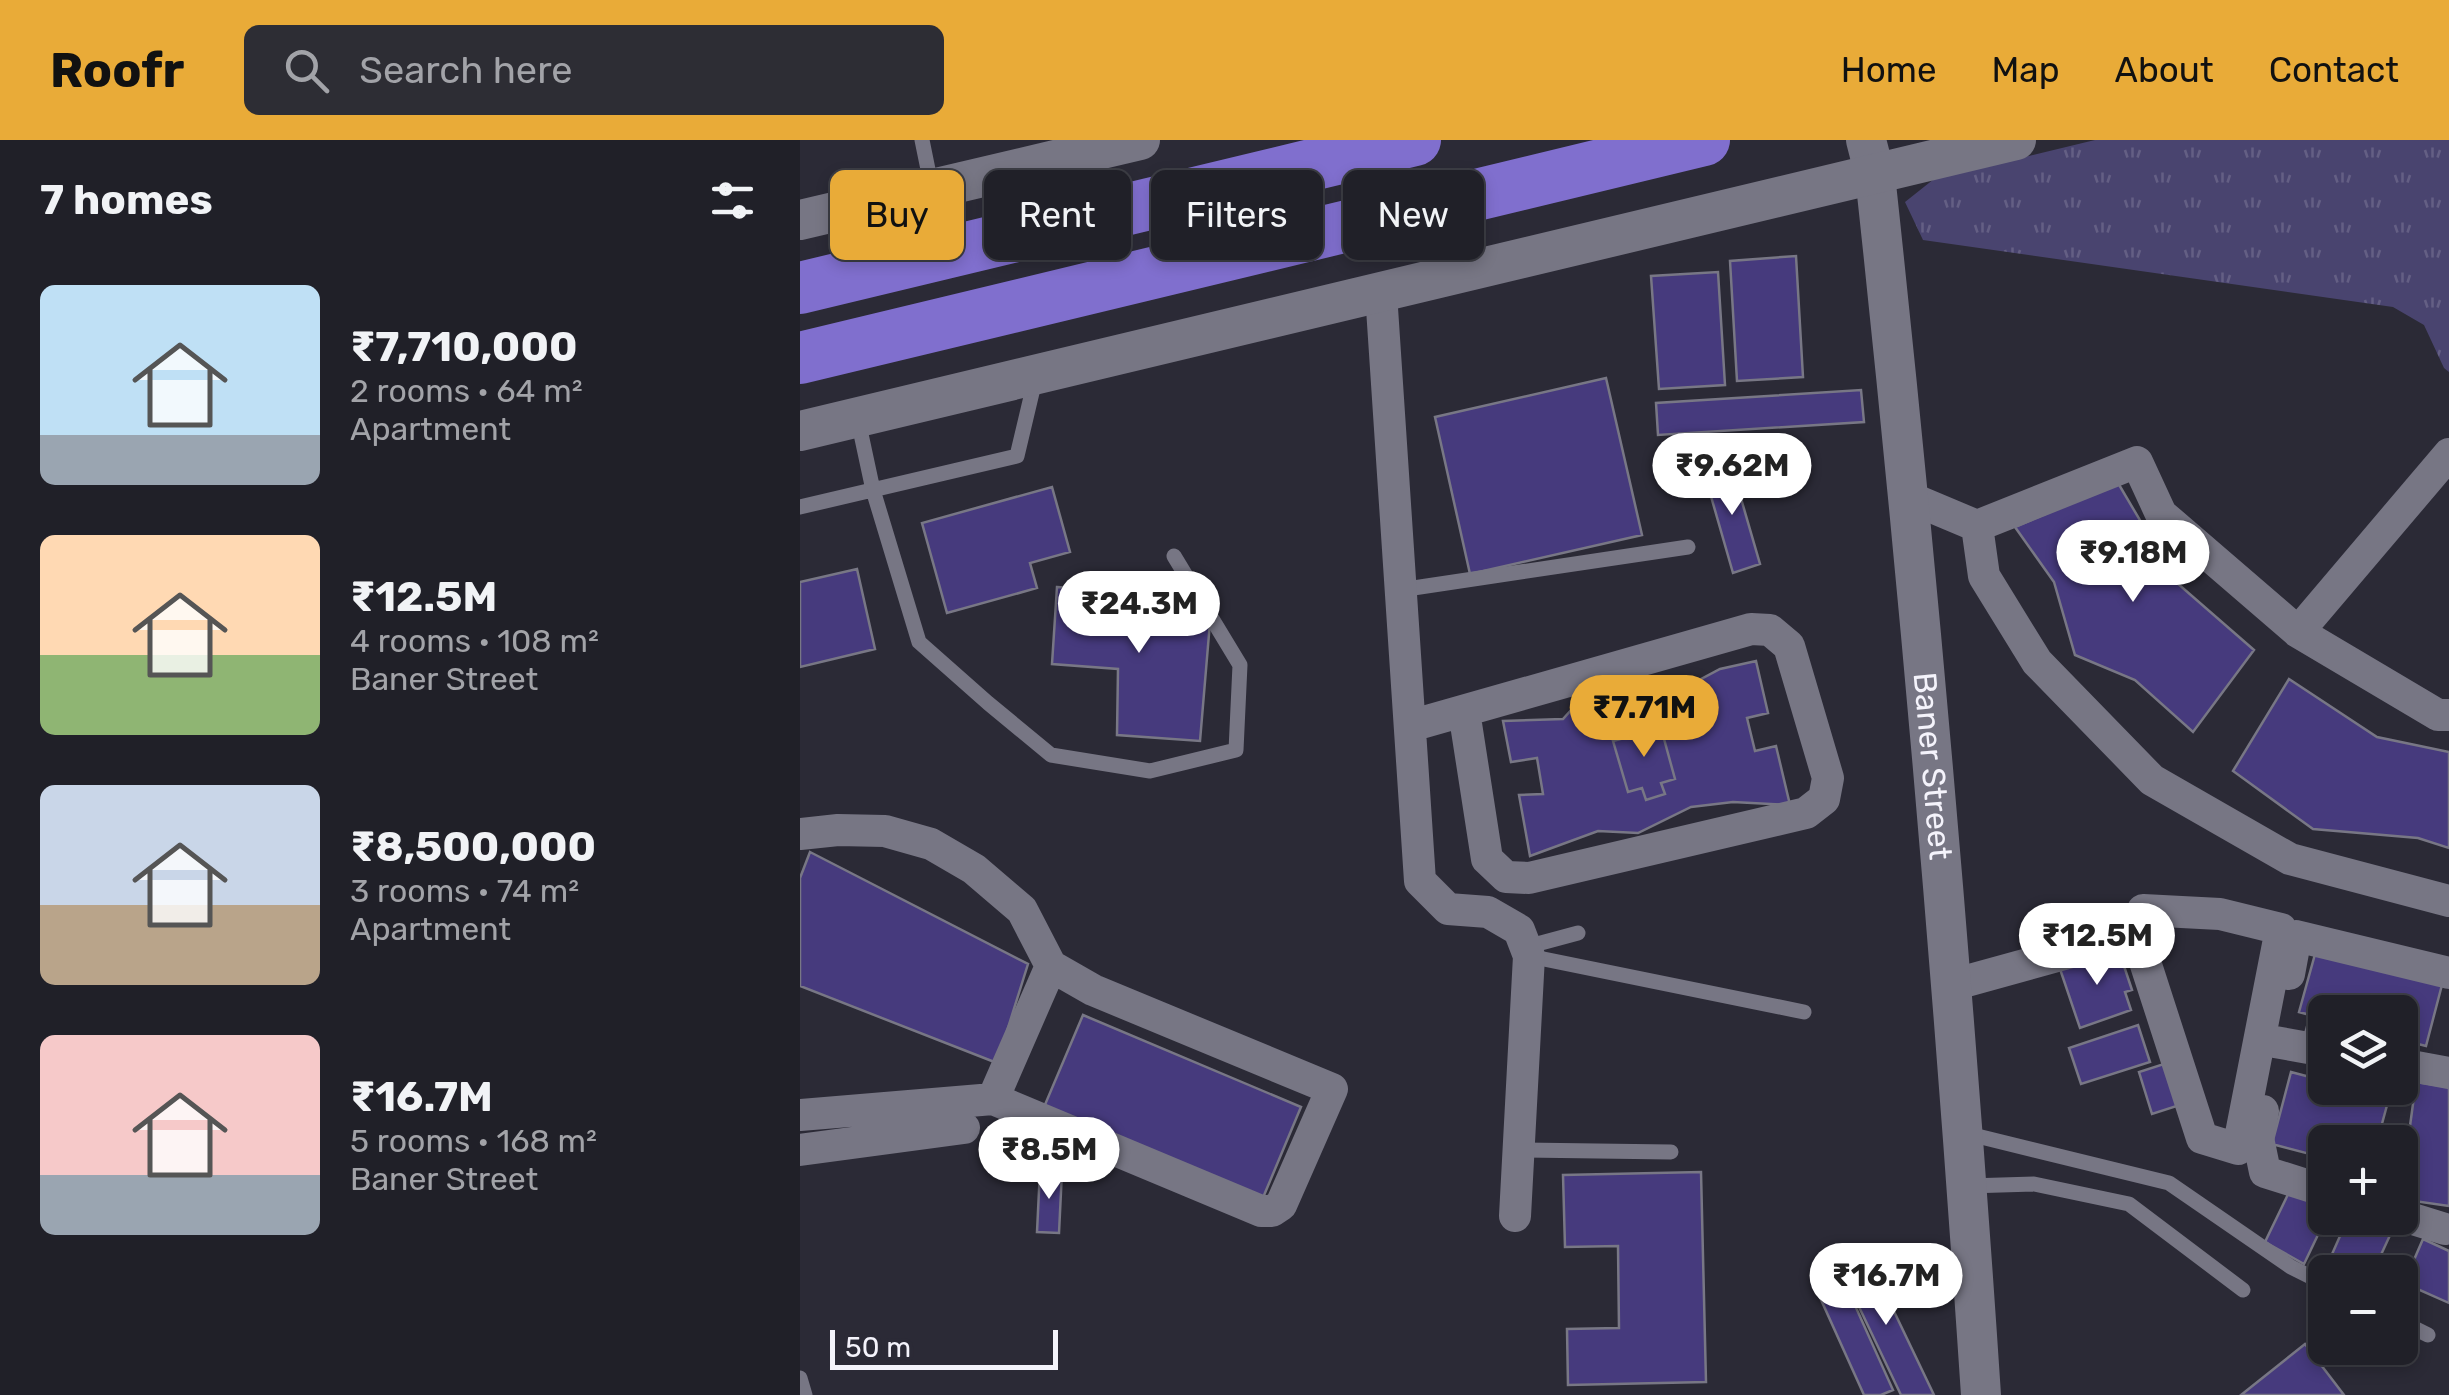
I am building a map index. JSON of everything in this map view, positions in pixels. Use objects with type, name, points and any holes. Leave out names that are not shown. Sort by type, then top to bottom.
[{"type":"highway","points":[[800,288],[1415,140]]},
{"type":"highway","points":[[800,358],[1682,145]]},
{"type":"street","points":[[964,181],[1140,140]]},
{"type":"street","points":[[800,430],[1381,293],[1871,158],[2016,140]]},
{"type":"street","name":"Baner Street","points":[[1871,158],[1908,497],[1952,985],[1981,1395]]},
{"type":"street","points":[[800,220],[830,213]]},
{"type":"street","points":[[1381,293],[1420,881],[1448,909],[1488,912],[1519,930],[1528,951],[1515,1216]]},
{"type":"street","points":[[2298,632],[2449,454]]},
{"type":"street","points":[[1908,497],[1977,526],[2137,462],[2160,514],[2298,632],[2438,715],[2449,715]]},
{"type":"street","points":[[1977,526],[1984,576],[2037,662],[2152,780],[2290,859],[2449,901]]},
{"type":"street","points":[[1410,726],[1751,629],[1770,630],[1790,646],[1828,778],[1824,799],[1806,813],[1529,878],[1506,878],[1488,860],[1464,712]]},
{"type":"street","points":[[800,834],[885,831],[931,844],[974,869],[1022,910],[1051,966],[1093,990],[1332,1088],[1282,1205],[1272,1211],[1261,1211],[992,1100],[800,1115]]},
{"type":"street","points":[[2143,910],[2220,914],[2281,929],[2238,1148],[2202,1138],[2136,934],[2143,910]]},
{"type":"street","points":[[1952,985],[2136,934]]},
{"type":"street","points":[[2308,1186],[2265,1172],[2258,1138],[2296,936],[2449,973]]},
{"type":"street","points":[[992,1100],[1051,966]]},
{"type":"street","points":[[2275,1042],[2308,1048]]},
{"type":"street","points":[[2418,1067],[2449,1073]]},
{"type":"street","points":[[800,1150],[964,1128]]},
{"type":"street","points":[[2418,1221],[2446,1230]]},
{"type":"lane","points":[[922,140],[928,170]]},
{"type":"lane","points":[[800,507],[1016,456],[1036,375]]},
{"type":"lane","points":[[857,417],[873,490],[919,642],[1050,755],[1150,770],[1236,750],[1240,665],[1174,556]]},
{"type":"lane","points":[[1400,590],[1688,546]]},
{"type":"lane","points":[[1528,951],[1578,934]]},
{"type":"lane","points":[[1528,951],[1804,1012]]},
{"type":"lane","points":[[1964,1132],[2169,1182],[2308,1276]]},
{"type":"lane","points":[[1519,1150],[1672,1152]]},
{"type":"lane","points":[[1968,1186],[2034,1184],[2128,1204],[2243,1290]]},
{"type":"lane","points":[[2418,1330],[2428,1335]]},
{"type":"lane","points":[[800,1378],[805,1395]]},
{"type":"green space","points":[[2095,140],[2449,140],[2449,372],[2424,325],[2393,307],[1923,240],[1905,202],[1934,179]]},
{"type":"building","points":[[1796,256],[1803,377],[1737,381],[1730,261]]},
{"type":"building","points":[[1718,272],[1725,385],[1659,389],[1651,276]]},
{"type":"building","points":[[1606,378],[1642,535],[1470,574],[1435,417]]},
{"type":"building","points":[[1861,390],[1864,422],[1658,435],[1656,403]]},
{"type":"building","points":[[1731,464],[1760,564],[1733,573],[1704,472]]},
{"type":"building","points":[[2118,483],[2177,583],[2254,650],[2193,732],[2135,680],[2075,655],[2054,582],[2015,527]]},
{"type":"building","points":[[1052,487],[1070,552],[1030,563],[1037,588],[947,613],[922,523]]},
{"type":"building","points":[[857,569],[875,649],[800,667],[800,582]]},
{"type":"building","points":[[1057,587],[1180,595],[1210,622],[1200,741],[1117,735],[1118,669],[1052,664]]},
{"type":"building","points":[[1756,661],[1768,713],[1747,718],[1755,751],[1776,746],[1790,805],[1733,802],[1691,807],[1638,833],[1598,831],[1530,856],[1519,795],[1543,794],[1537,758],[1511,762],[1503,721],[1563,719],[1582,698],[1671,695],[1720,669]]},
{"type":"building","points":[[2289,679],[2377,737],[2449,752],[2449,848],[2418,838],[2313,829],[2233,771]]},
{"type":"building","points":[[1645,722],[1648,731],[1661,728],[1675,779],[1661,783],[1665,794],[1646,800],[1642,788],[1628,792],[1613,741],[1628,737],[1626,727]]},
{"type":"building","points":[[810,852],[1028,964],[997,1063],[800,986],[800,878]]},
{"type":"building","points":[[2317,947],[2443,981],[2426,1046],[2418,1044],[2418,995],[2308,995],[2308,1014],[2299,1012]]},
{"type":"building","points":[[2114,950],[2132,990],[2125,992],[2131,1010],[2080,1028],[2060,969]]},
{"type":"building","points":[[1083,1015],[1301,1107],[1262,1200],[1044,1107]]},
{"type":"building","points":[[2138,1025],[2150,1062],[2081,1084],[2069,1048]]},
{"type":"building","points":[[2170,1062],[2183,1104],[2152,1114],[2139,1072]]},
{"type":"building","points":[[2291,1072],[2308,1076],[2308,1105],[2387,1105],[2382,1125],[2308,1125],[2308,1154],[2272,1144]]},
{"type":"building","points":[[2418,1082],[2449,1087],[2449,1206],[2418,1202],[2418,1125],[2410,1125],[2413,1105],[2418,1105]]},
{"type":"building","points":[[1040,1170],[1062,1171],[1059,1233],[1037,1232]]},
{"type":"building","points":[[1701,1172],[1706,1382],[1568,1385],[1567,1329],[1619,1328],[1618,1246],[1565,1247],[1563,1175]]},
{"type":"building","points":[[2292,1186],[2308,1193],[2308,1235],[2318,1235],[2304,1264],[2265,1242]]},
{"type":"building","points":[[2340,1235],[2390,1235],[2381,1255],[2332,1255]]},
{"type":"building","points":[[2423,1239],[2449,1251],[2449,1303],[2418,1289],[2416,1255]]},
{"type":"building","points":[[1867,1255],[1934,1395],[1901,1395],[1840,1267]]},
{"type":"building","points":[[1844,1281],[1893,1390],[1881,1395],[1864,1395],[1818,1293]]},
{"type":"building","points":[[2305,1344],[2308,1365],[2321,1365],[2344,1395],[2241,1395]]}]
